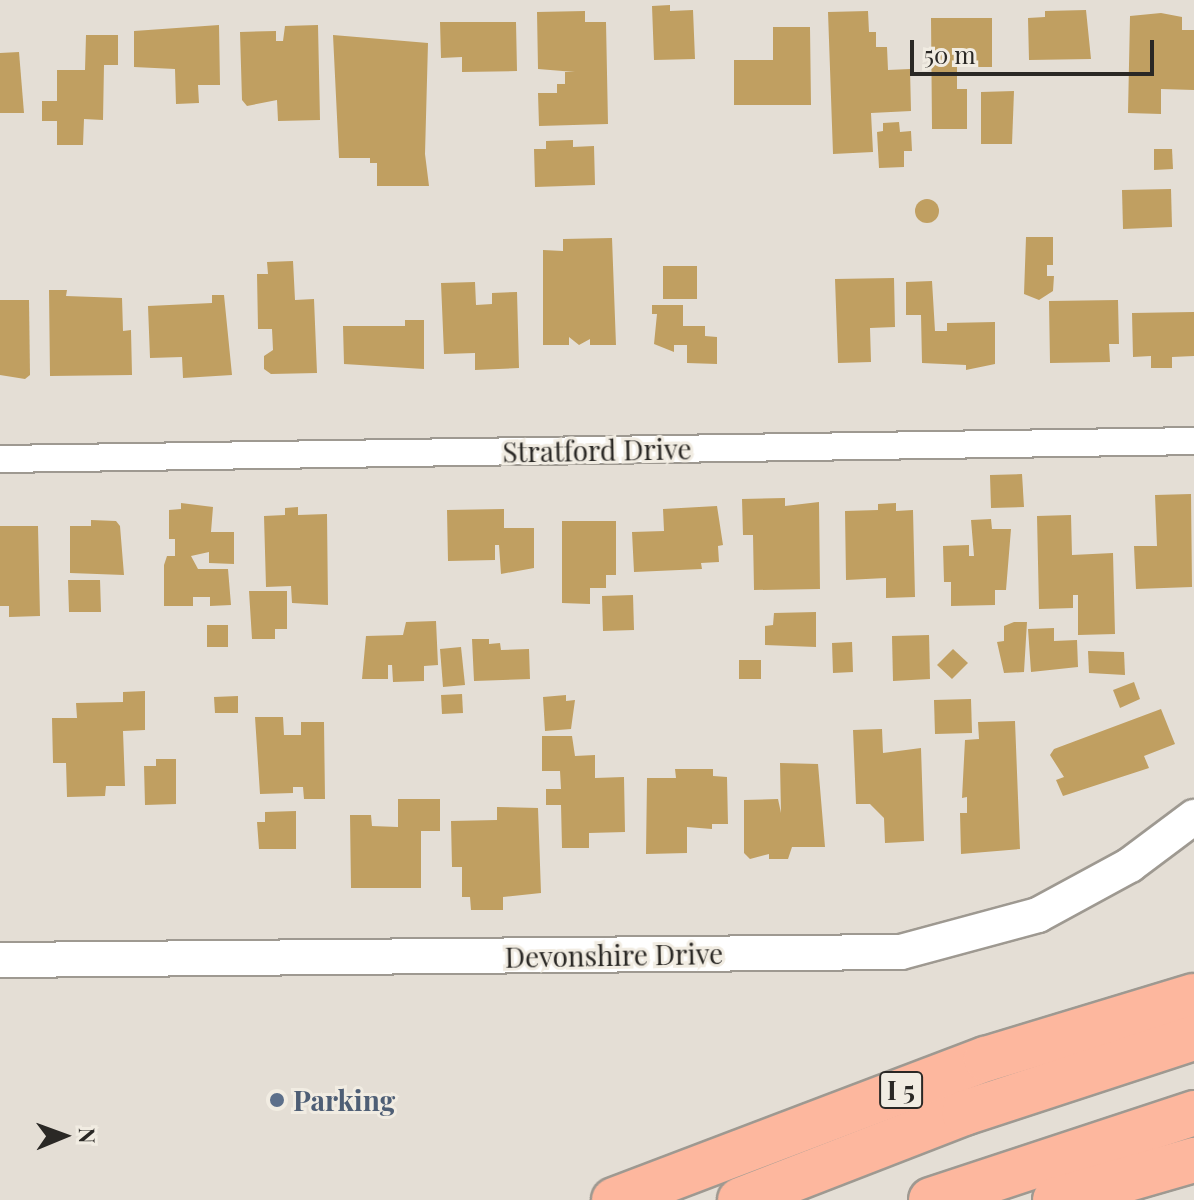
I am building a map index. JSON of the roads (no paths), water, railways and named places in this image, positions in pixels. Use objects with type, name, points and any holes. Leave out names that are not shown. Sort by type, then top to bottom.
[{"type":"highway","name":"I 5","points":[[614,1200],[986,1059],[1194,996]]},
{"type":"highway","points":[[740,1200],[964,1113],[1194,1038]]},
{"type":"highway","points":[[931,1200],[1194,1113]]},
{"type":"highway","points":[[1055,1200],[1194,1160]]},
{"type":"street","name":"Stratford Drive","points":[[0,459],[1194,441]]},
{"type":"street","name":"Devonshire Drive","points":[[0,960],[901,952],[1038,915],[1130,865],[1194,817]]},
{"type":"place","name":"Parking","points":[[277,1100]]}]
